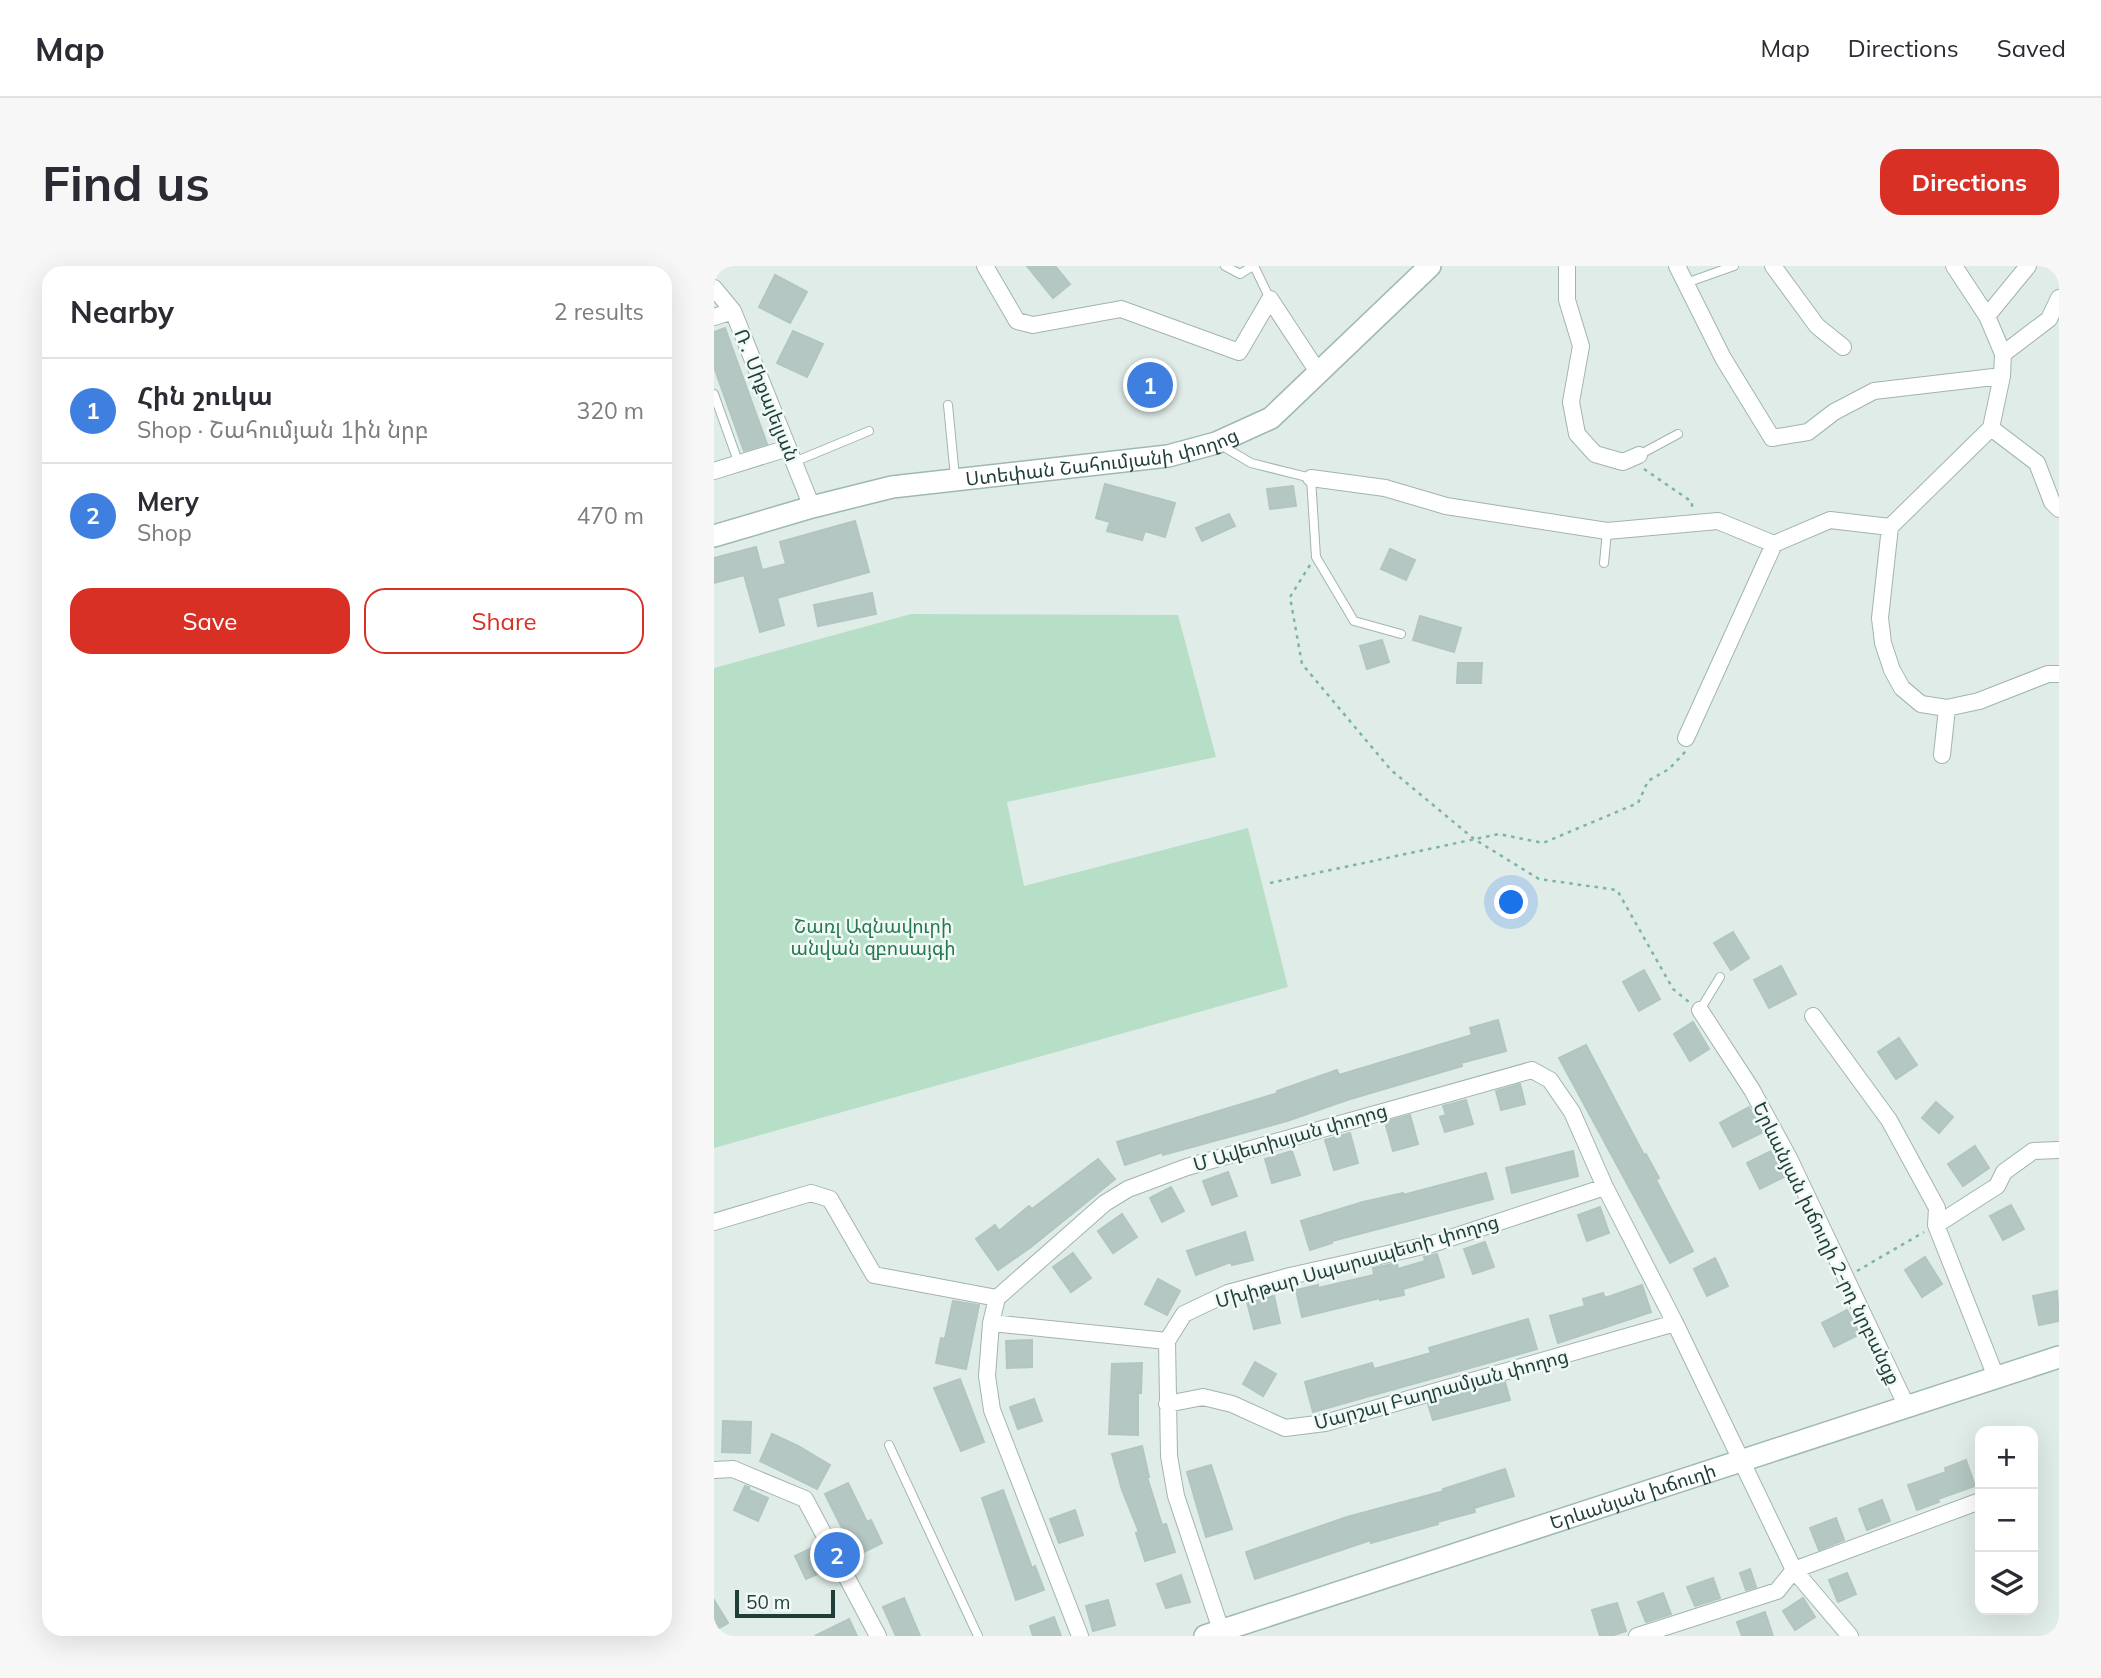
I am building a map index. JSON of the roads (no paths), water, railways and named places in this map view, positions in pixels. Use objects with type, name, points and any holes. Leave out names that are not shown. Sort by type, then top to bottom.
[{"type":"street","points":[[985,266],[1017,321],[1033,325],[1121,309],[1238,352],[1270,299],[1318,372]]},
{"type":"street","name":"Ստեփան Շահումյանի փողոց","points":[[714,536],[892,487],[1168,456],[1216,443],[1271,418],[1430,266]]},
{"type":"street","points":[[1567,266],[1567,300],[1581,346],[1571,402],[1577,434],[1595,454],[1623,462],[1634,457]]},
{"type":"street","points":[[1677,266],[1723,358],[1772,438],[1808,432],[1833,412],[1874,391],[2002,376]]},
{"type":"street","points":[[1773,266],[1817,326],[1843,347]]},
{"type":"street","points":[[1954,266],[1987,316],[2003,354],[2002,376],[1991,428],[1890,527],[1880,618],[1886,652],[1902,688],[1921,704],[1947,708],[1979,701],[2048,674],[2059,674]]},
{"type":"street","points":[[1987,316],[2028,266]]},
{"type":"street","name":"Ռ․ Միքայելյան","points":[[714,288],[733,311],[812,507]]},
{"type":"street","points":[[2003,354],[2049,319],[2059,298]]},
{"type":"street","points":[[714,317],[733,311]]},
{"type":"street","points":[[1991,428],[2036,463],[2052,502],[2059,509]]},
{"type":"street","points":[[714,471],[791,455]]},
{"type":"street","points":[[1311,478],[1385,488],[1446,506],[1607,531],[1718,521],[1774,544]]},
{"type":"street","points":[[1686,738],[1774,544],[1829,520],[1890,527]]},
{"type":"street","points":[[1942,755],[1947,708]]},
{"type":"street","name":"Երևանյան խճուղի 2-րդ նրբանցք","points":[[1700,1010],[1752,1090],[1789,1158],[1906,1406]]},
{"type":"street","points":[[1813,1016],[1889,1120],[1937,1208],[1936,1225],[1996,1377]]},
{"type":"street","name":"Մ Ավետիսյան փողոց","points":[[997,1298],[1105,1203],[1128,1189],[1187,1167],[1532,1070],[1550,1080],[1572,1112],[1605,1187],[1675,1324],[1794,1570],[1850,1636]]},
{"type":"street","points":[[1936,1225],[1997,1186],[2004,1172],[2033,1151],[2059,1150]]},
{"type":"street","name":"Մխիթար Սպարապետի փողոց","points":[[1167,1341],[1184,1314],[1228,1293],[1432,1244],[1605,1187]]},
{"type":"street","points":[[714,1222],[811,1192],[830,1199],[874,1275],[997,1298],[991,1323],[987,1376],[992,1410],[1080,1636]]},
{"type":"street","points":[[991,1323],[1167,1341],[1169,1456],[1176,1496],[1213,1633]]},
{"type":"street","name":"Մարշալ Բաղրամյան փողոց","points":[[1167,1404],[1203,1397],[1232,1404],[1285,1428],[1325,1423],[1675,1324]]},
{"type":"street","name":"Երևանյան խճուղի","points":[[1213,1633],[2059,1357]]},
{"type":"street","points":[[714,1470],[733,1469],[805,1499],[878,1636]]},
{"type":"street","points":[[1637,1636],[1777,1591],[1794,1570],[1975,1504]]},
{"type":"lane","points":[[1225,266],[1240,274],[1253,266],[1270,299]]},
{"type":"lane","points":[[1686,283],[1734,266]]},
{"type":"lane","points":[[714,394],[739,464]]},
{"type":"lane","points":[[948,405],[956,480]]},
{"type":"lane","points":[[791,455],[869,431]]},
{"type":"lane","points":[[1634,457],[1678,434]]},
{"type":"lane","points":[[1216,443],[1251,463],[1311,478],[1315,557],[1354,621],[1401,634]]},
{"type":"lane","points":[[1604,564],[1607,531]]},
{"type":"lane","points":[[1700,1010],[1720,977]]},
{"type":"lane","points":[[889,1445],[978,1636]]},
{"type":"place","name":"Հին շուկա","points":[[1150,385]]},
{"type":"place","name":"Mery","points":[[837,1555]]},
{"type":"park label","name":"Շառլ Ազնավուրի անվան զբոսայգի","points":[[873,937]]}]
